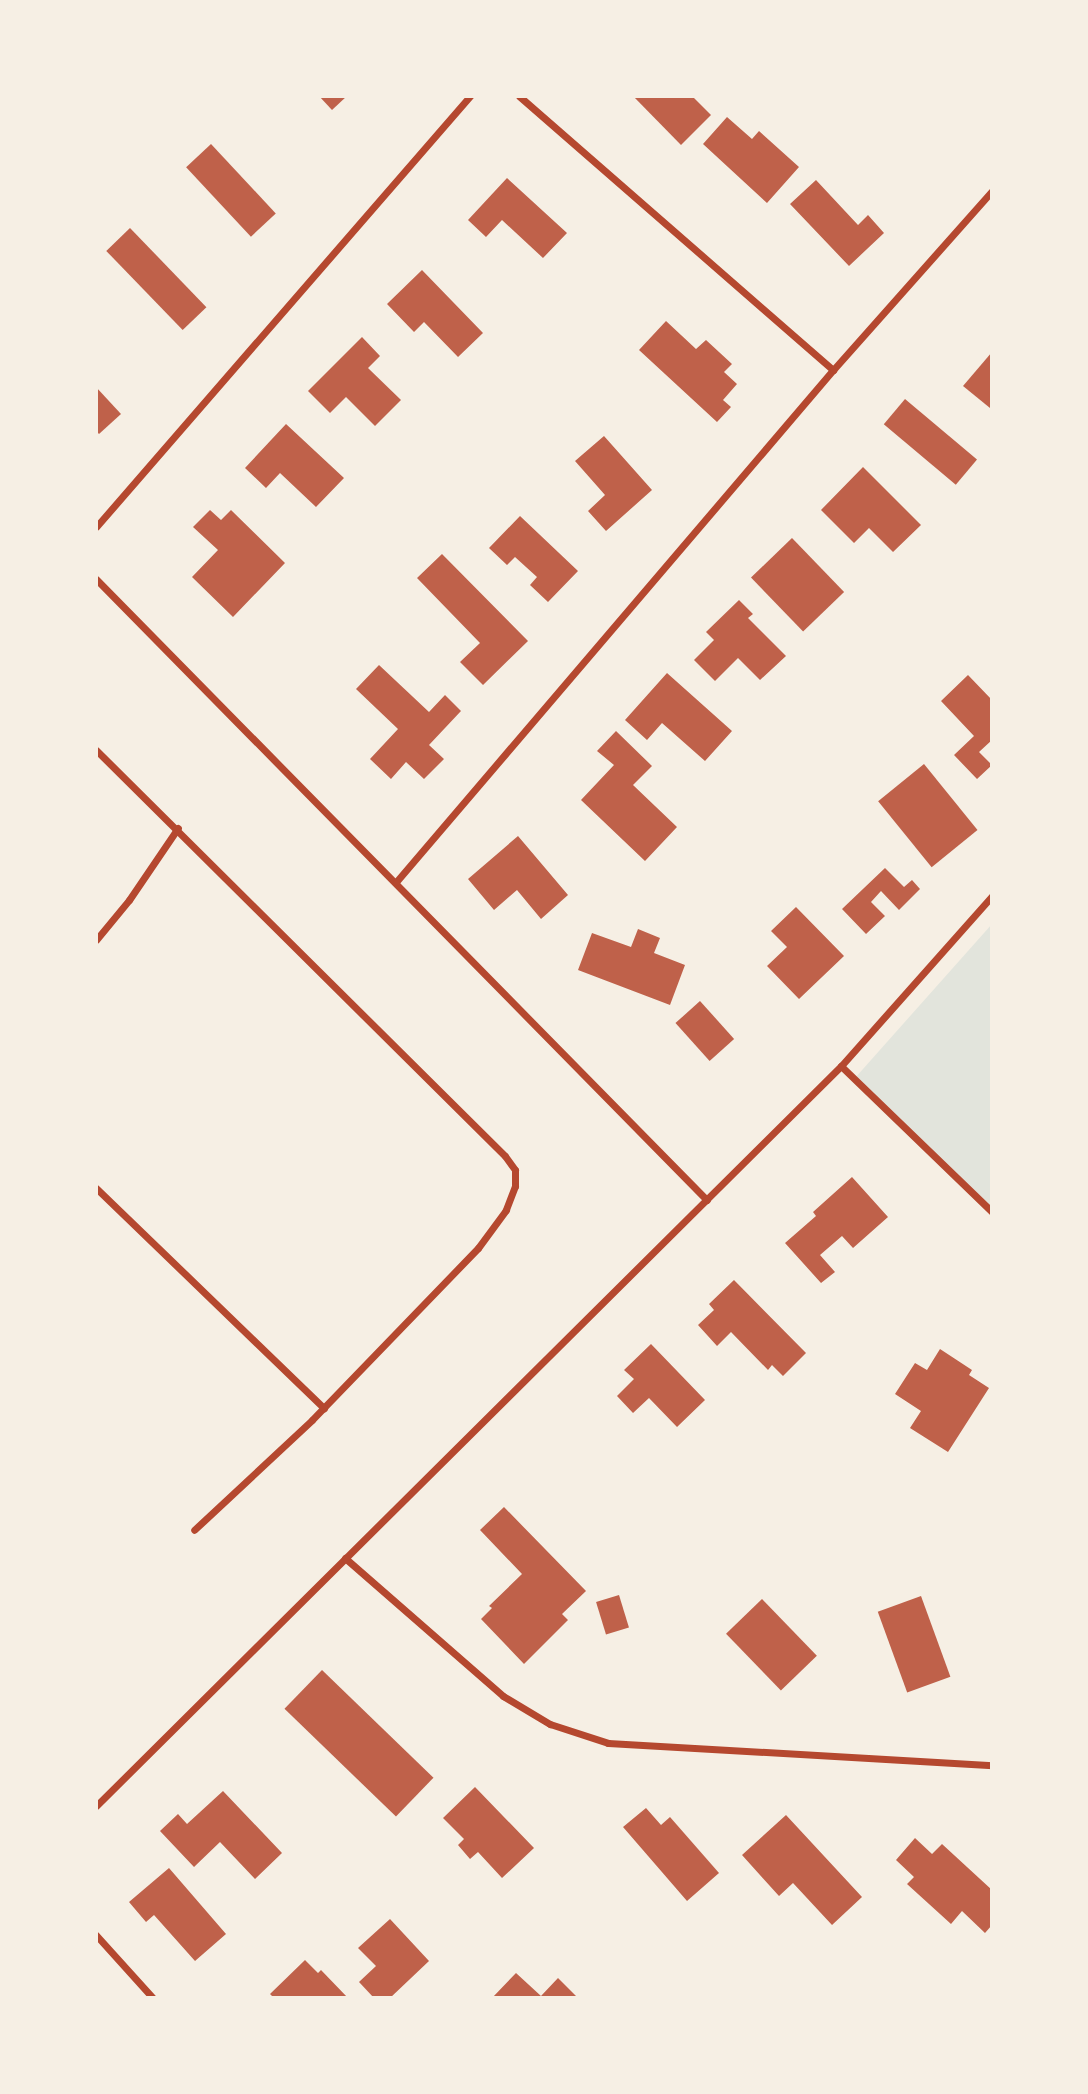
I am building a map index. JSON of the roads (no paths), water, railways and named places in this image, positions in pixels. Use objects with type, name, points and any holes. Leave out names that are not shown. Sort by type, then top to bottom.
[{"type":"street","points":[[96,527],[470,96]]},
{"type":"street","points":[[519,96],[833,370]]},
{"type":"street","points":[[396,882],[833,370],[992,191]]},
{"type":"street","points":[[96,579],[707,1200]]},
{"type":"street","points":[[96,750],[505,1156],[515,1170],[515,1186],[506,1210],[478,1248],[324,1408],[194,1530]]},
{"type":"street","points":[[96,940],[129,900],[177,828]]},
{"type":"street","points":[[96,1806],[841,1066],[992,896]]},
{"type":"street","points":[[841,1066],[992,1212]]},
{"type":"street","points":[[96,1188],[324,1408]]},
{"type":"street","points":[[345,1558],[503,1696],[550,1724],[608,1743],[992,1765]]},
{"type":"street","points":[[96,1935],[153,1998]]}]
